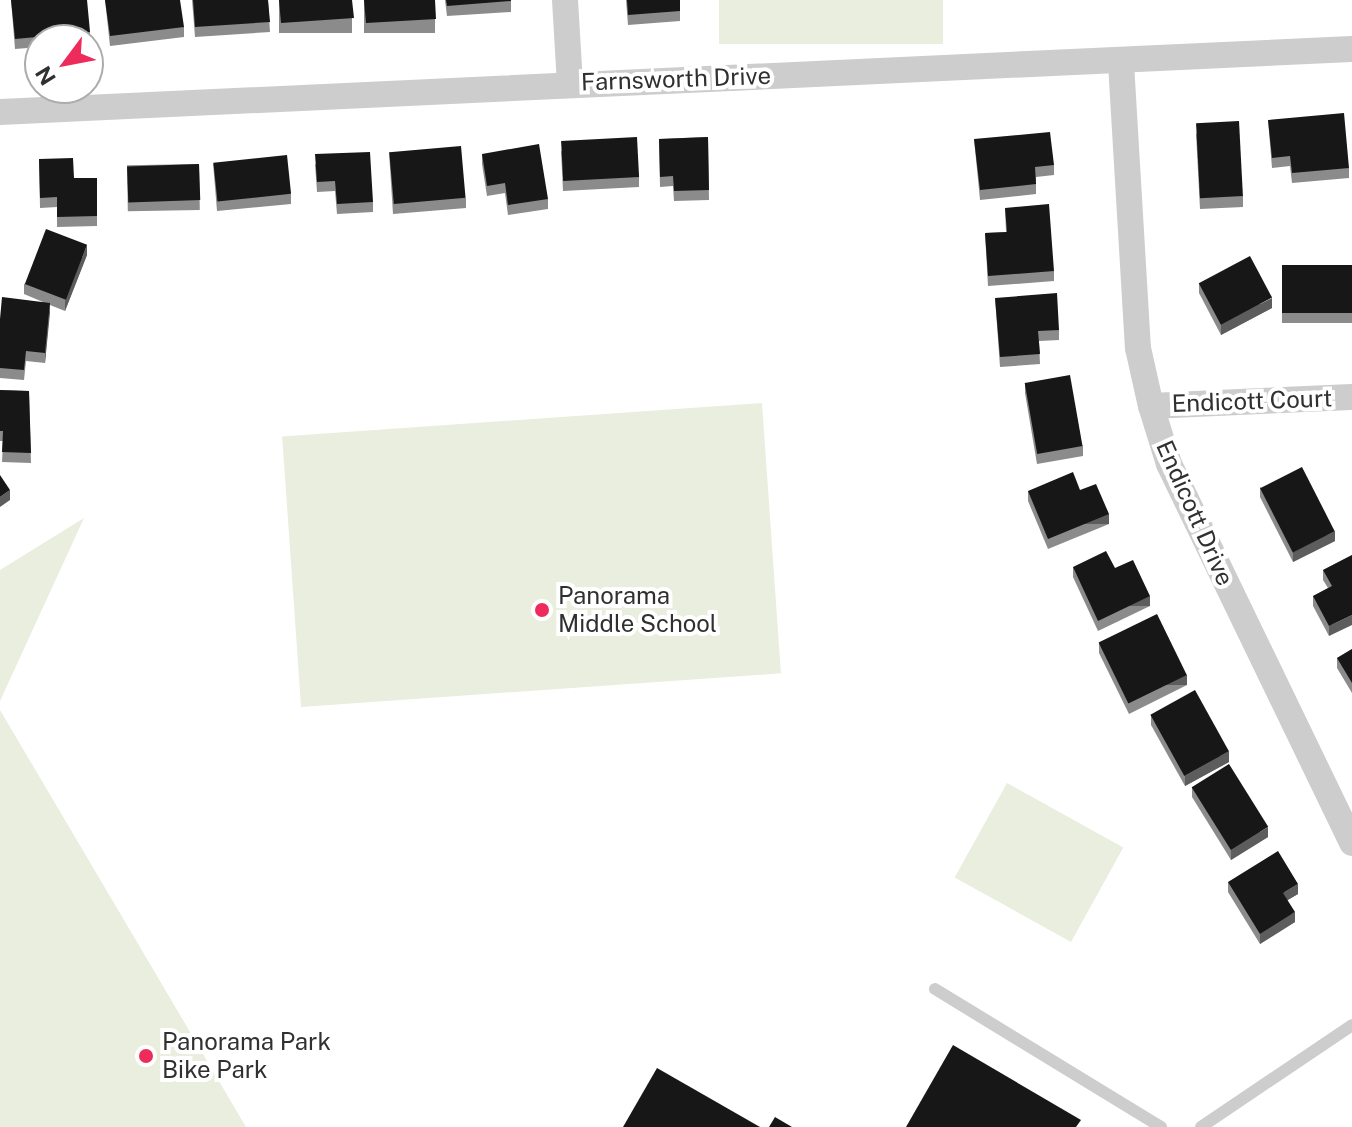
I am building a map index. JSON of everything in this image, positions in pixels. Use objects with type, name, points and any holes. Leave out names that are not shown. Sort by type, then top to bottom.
[{"type":"street","points":[[565,0],[570,83]]},
{"type":"street","name":"Farnsworth Drive","points":[[0,112],[570,83],[1121,63],[1352,49]]},
{"type":"street","name":"Endicott Drive","points":[[1121,63],[1138,348],[1151,406],[1169,464],[1352,843]]},
{"type":"street","name":"Endicott Court","points":[[1151,406],[1352,397]]},
{"type":"lane","points":[[935,989],[1161,1127]]},
{"type":"lane","points":[[1201,1127],[1352,1025]]},
{"type":"green space","points":[[719,0],[943,0],[943,44],[719,44]]},
{"type":"green space","points":[[762,403],[781,673],[301,707],[282,437]]},
{"type":"green space","points":[[84,518],[0,701],[0,570]]},
{"type":"green space","points":[[0,710],[160,981],[246,1127],[0,1127]]},
{"type":"green space","points":[[1007,783],[1123,847],[1071,942],[955,877]]},
{"type":"building","points":[[11,0],[87,0],[89,24],[24,24],[24,38],[15,39]]},
{"type":"building","points":[[105,0],[180,0],[184,27],[110,36]]},
{"type":"building","points":[[193,0],[268,0],[270,22],[195,27]]},
{"type":"building","points":[[279,0],[352,0],[354,18],[281,23]]},
{"type":"building","points":[[364,0],[435,0],[436,19],[366,23]]},
{"type":"building","points":[[446,0],[511,0],[511,1],[447,6]]},
{"type":"building","points":[[627,0],[680,0],[680,11],[628,15]]},
{"type":"building","points":[[1344,113],[1349,168],[1292,173],[1290,156],[1272,158],[1268,120]]},
{"type":"building","points":[[1239,121],[1243,196],[1200,198],[1196,123]]},
{"type":"building","points":[[1050,132],[1054,165],[1035,167],[1036,184],[980,190],[974,139]]},
{"type":"building","points":[[637,137],[639,177],[563,181],[561,141]]},
{"type":"building","points":[[708,137],[709,190],[674,191],[673,176],[660,177],[659,139]]},
{"type":"building","points":[[539,144],[548,199],[508,205],[505,183],[487,186],[482,154]]},
{"type":"building","points":[[461,146],[466,198],[394,204],[389,152]]},
{"type":"building","points":[[370,152],[373,202],[337,204],[335,181],[317,182],[315,154]]},
{"type":"building","points":[[287,155],[291,194],[217,202],[213,163]]},
{"type":"building","points":[[73,158],[74,178],[97,178],[97,216],[57,217],[57,197],[40,198],[39,159]]},
{"type":"building","points":[[199,164],[200,200],[128,202],[127,167]]},
{"type":"building","points":[[1049,204],[1054,271],[988,276],[985,233],[1007,232],[1005,208]]},
{"type":"building","points":[[46,229],[87,245],[66,300],[25,284]]},
{"type":"building","points":[[1250,256],[1272,297],[1221,325],[1199,283]]},
{"type":"building","points":[[1282,265],[1352,265],[1352,313],[1282,313]]},
{"type":"building","points":[[1057,293],[1059,330],[1038,331],[1040,354],[1000,357],[995,298]]},
{"type":"building","points":[[2,297],[50,303],[45,353],[26,351],[24,370],[0,368]]},
{"type":"building","points":[[1070,375],[1083,446],[1037,454],[1025,383]]},
{"type":"building","points":[[0,390],[29,391],[31,453],[2,452]]},
{"type":"building","points":[[1302,467],[1335,531],[1293,552],[1260,488]]},
{"type":"building","points":[[1073,472],[1080,490],[1096,484],[1109,514],[1048,539],[1028,491]]},
{"type":"building","points":[[0,475],[10,490],[0,497]]},
{"type":"building","points":[[1106,551],[1115,568],[1133,560],[1150,596],[1098,621],[1073,567]]},
{"type":"building","points":[[1352,555],[1352,615],[1329,626],[1313,596],[1332,586],[1323,570]]},
{"type":"building","points":[[1157,614],[1187,675],[1128,704],[1099,642]]},
{"type":"building","points":[[1352,649],[1352,683],[1337,658]]},
{"type":"building","points":[[1195,690],[1229,751],[1184,776],[1150,715]]},
{"type":"building","points":[[1229,764],[1268,827],[1231,850],[1192,787]]},
{"type":"building","points":[[1278,851],[1298,884],[1283,893],[1295,912],[1260,934],[1228,882]]},
{"type":"building","points":[[953,1045],[1081,1120],[1076,1127],[906,1127]]},
{"type":"building","points":[[657,1068],[760,1127],[623,1127]]},
{"type":"building","points":[[775,1117],[792,1127],[769,1127]]},
{"type":"place","name":"Panorama Middle School","points":[[542,610]]},
{"type":"place","name":"Panorama Park Bike Park","points":[[146,1056]]}]
